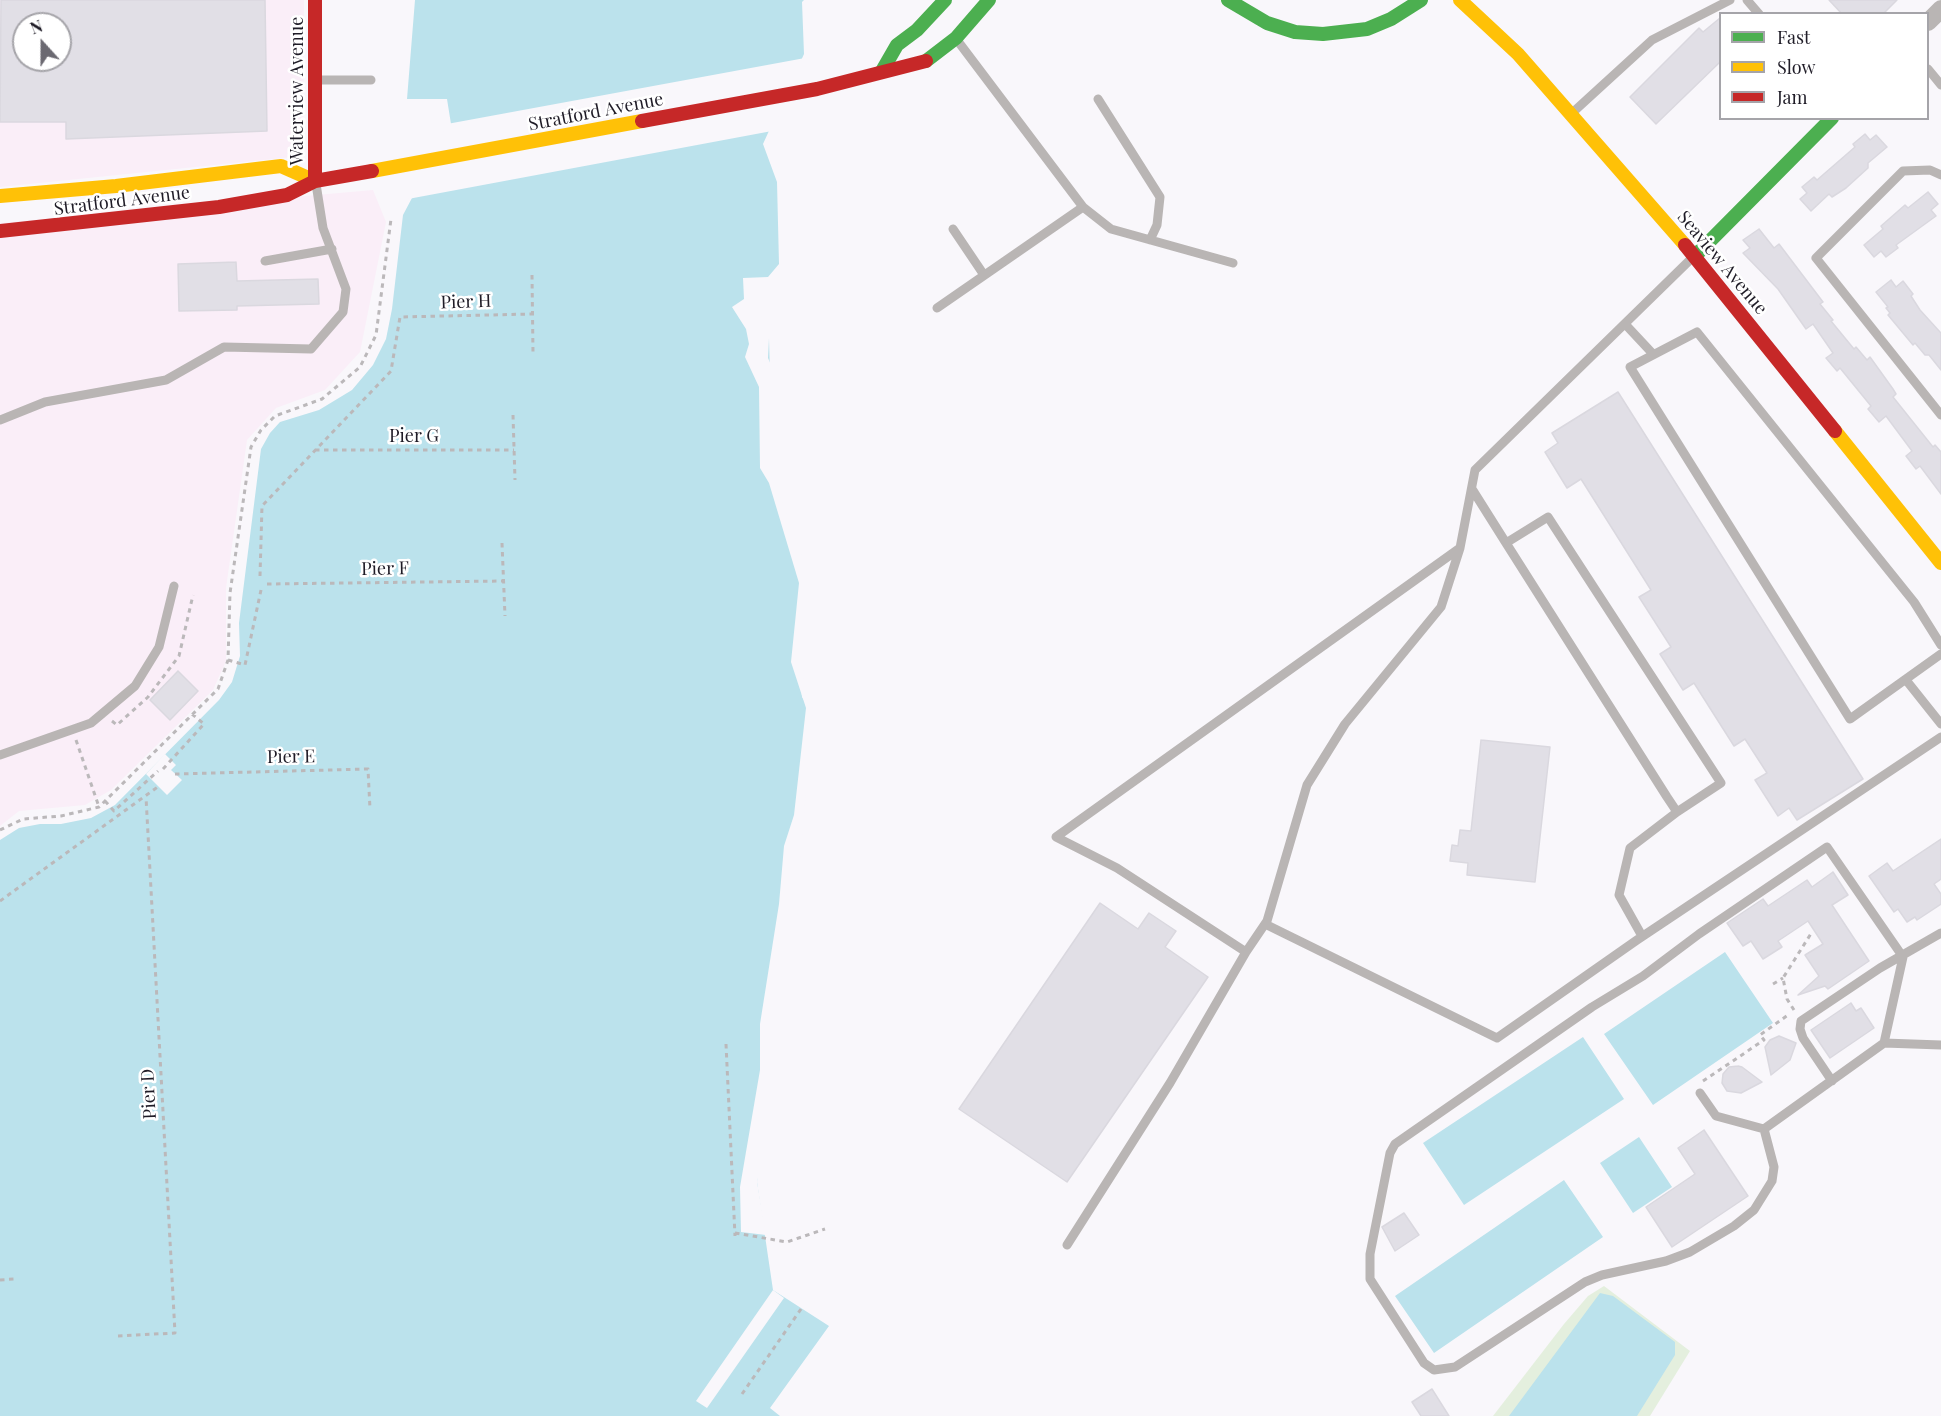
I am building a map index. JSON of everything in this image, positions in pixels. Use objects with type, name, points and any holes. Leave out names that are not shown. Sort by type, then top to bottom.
[{"type":"main road","name":"Waterview Avenue","points":[[315,0],[315,182]]},
{"type":"main road","points":[[882,71],[897,45],[917,30],[945,0]]},
{"type":"main road","name":"Stratford Avenue","points":[[0,231],[219,207],[287,195],[315,182],[816,89],[882,71],[905,68],[928,60],[956,38],[989,0]]},
{"type":"main road","points":[[1228,0],[1267,23],[1295,32],[1323,34],[1367,30],[1391,20],[1420,0]]},
{"type":"main road","name":"Seaview Avenue","points":[[1460,0],[1518,54],[1695,256],[1941,563]]},
{"type":"main road","points":[[1695,256],[1830,120]]},
{"type":"main road","name":"Stratford Avenue","points":[[0,196],[116,186],[281,166],[315,182]]},
{"type":"lane","points":[[1571,114],[1652,40],[1730,0]]},
{"type":"lane","points":[[1747,0],[1757,12]]},
{"type":"lane","points":[[956,38],[1083,207],[1111,229],[1233,263]]},
{"type":"lane","points":[[1929,70],[1941,85]]},
{"type":"lane","points":[[316,80],[371,80]]},
{"type":"lane","points":[[1098,99],[1160,197],[1157,225],[1150,240]]},
{"type":"lane","points":[[1941,175],[1930,170],[1903,171],[1816,258],[1941,415]]},
{"type":"lane","points":[[0,420],[45,402],[165,380],[224,347],[311,349],[343,312],[346,289],[323,228],[315,182]]},
{"type":"lane","points":[[937,308],[1083,207]]},
{"type":"lane","points":[[953,229],[984,275]]},
{"type":"lane","points":[[265,261],[332,249]]},
{"type":"lane","points":[[1067,1245],[1170,1083],[1246,952],[1265,924],[1307,785],[1345,724],[1441,608],[1460,548],[1475,470],[1695,256]]},
{"type":"lane","points":[[1625,324],[1653,354]]},
{"type":"lane","points":[[1941,645],[1914,602],[1697,332],[1630,367],[1850,719],[1941,654]]},
{"type":"lane","points":[[1472,489],[1677,812]]},
{"type":"lane","points":[[1506,543],[1548,517],[1721,783],[1677,812],[1630,848],[1619,895],[1642,936]]},
{"type":"lane","points":[[1246,952],[1117,868],[1056,837],[1460,548]]},
{"type":"lane","points":[[0,755],[73,730],[98,718],[135,686],[159,647],[174,586]]},
{"type":"lane","points":[[1906,680],[1941,724]]},
{"type":"lane","points":[[1265,924],[1497,1038],[1642,936],[1941,737]]},
{"type":"lane","points":[[1764,1129],[1774,1167],[1772,1181],[1754,1210],[1734,1226],[1690,1252],[1666,1261],[1602,1275],[1585,1282],[1455,1367],[1434,1370],[1424,1363],[1370,1279],[1370,1254],[1390,1153],[1395,1144],[1592,1007],[1643,976],[1699,934],[1827,847],[1903,957],[1884,1043]]},
{"type":"lane","points":[[1832,1080],[1803,1038],[1800,1029],[1801,1021],[1880,968],[1903,957],[1941,933]]},
{"type":"lane","points":[[1764,1129],[1884,1043],[1941,1045]]},
{"type":"lane","points":[[1698,1089],[1716,1116],[1764,1129]]},
{"type":"path","points":[[0,830],[23,819],[61,816],[99,807],[218,689],[228,660],[230,593],[251,447],[261,430],[275,416],[322,399],[360,366],[376,335],[391,219]]},
{"type":"path","points":[[532,275],[533,353]]},
{"type":"path","name":"Pier H","points":[[315,450],[391,371],[400,317],[532,314]]},
{"type":"path","points":[[513,415],[515,480]]},
{"type":"path","points":[[260,576],[262,506],[315,450]]},
{"type":"path","name":"Pier G","points":[[315,450],[514,450]]},
{"type":"path","points":[[502,543],[505,616]]},
{"type":"path","name":"Pier F","points":[[267,584],[503,580]]},
{"type":"path","points":[[228,660],[245,665],[261,590]]},
{"type":"path","points":[[163,769],[204,724],[192,714]]},
{"type":"path","points":[[73,730],[99,807]]},
{"type":"path","name":"Pier E","points":[[175,774],[368,769],[369,809]]},
{"type":"path","points":[[105,801],[114,811],[158,771]]},
{"type":"path","points":[[0,901],[159,786]]},
{"type":"path","name":"Pier D","points":[[118,1336],[175,1333],[146,797]]},
{"type":"path","points":[[1773,984],[1783,978],[1812,932]]},
{"type":"path","points":[[1783,978],[1787,999],[1801,1021]]},
{"type":"path","points":[[1698,1089],[1764,1040],[1760,1035],[1794,1011]]},
{"type":"path","points":[[726,1044],[735,1235],[787,1242],[825,1229]]},
{"type":"path","points":[[0,1280],[14,1279]]},
{"type":"path","points":[[742,1394],[801,1309]]},
{"type":"shaded area","points":[[0,0],[304,0],[303,156],[0,187]]},
{"type":"shaded area","points":[[373,190],[386,222],[360,352],[325,390],[276,408],[247,440],[226,588],[226,661],[213,690],[111,790],[85,805],[19,811],[0,826],[0,223]]},
{"type":"green space","points":[[1604,1286],[1690,1351],[1650,1416],[1493,1416],[1564,1324],[1588,1296]]},
{"type":"water","points":[[415,0],[804,0],[802,2],[804,54],[763,144],[777,182],[779,264],[768,277],[743,278],[744,299],[769,338],[773,485],[803,568],[799,653],[802,697],[810,709],[796,872],[757,1182],[773,1290],[829,1326],[770,1408],[780,1416],[0,1416],[0,840],[19,828],[40,824],[61,824],[91,818],[115,805],[219,700],[232,682],[240,656],[239,623],[261,449],[270,433],[280,422],[319,410],[352,390],[373,365],[386,339],[392,309],[403,215],[451,124],[447,99],[407,99]]},
{"type":"water","points":[[1725,952],[1773,1023],[1653,1105],[1604,1034]]},
{"type":"water","points":[[1583,1037],[1624,1099],[1464,1205],[1423,1143]]},
{"type":"water","points":[[1639,1137],[1672,1187],[1633,1213],[1600,1163]]},
{"type":"water","points":[[1564,1180],[1603,1237],[1434,1353],[1395,1296]]},
{"type":"water","points":[[1600,1293],[1613,1296],[1675,1342],[1675,1355],[1637,1416],[1509,1416]]},
{"type":"pier","points":[[805,58],[772,131],[408,199],[447,124]]},
{"type":"pier","points":[[748,299],[760,315],[774,326],[769,338],[768,358],[771,365],[776,485],[806,567],[809,604],[802,653],[805,696],[813,709],[799,872],[764,1152],[757,1182],[766,1235],[741,1232],[740,1187],[760,1070],[760,1024],[779,904],[784,846],[794,815],[806,708],[791,662],[799,583],[769,483],[760,468],[759,387],[745,357],[749,344],[746,329],[732,307]]},
{"type":"pier","points":[[165,754],[176,765],[171,770],[182,780],[167,795],[146,774]]},
{"type":"pier","points":[[773,1290],[784,1298],[707,1408],[696,1401]]},
{"type":"building","points":[[1,0],[265,0],[267,131],[66,139],[66,122],[0,122]]},
{"type":"building","points":[[1829,0],[1897,0],[1885,12],[1840,12]]},
{"type":"building","points":[[1719,19],[1719,63],[1656,124],[1630,97],[1699,28],[1703,32]]},
{"type":"building","points":[[1865,134],[1870,140],[1876,135],[1887,147],[1868,163],[1868,168],[1846,188],[1832,197],[1829,194],[1811,211],[1800,199],[1807,193],[1802,187],[1814,177],[1817,180],[1855,147],[1853,144]]},
{"type":"building","points":[[1928,192],[1938,204],[1931,210],[1936,216],[1896,245],[1898,248],[1886,257],[1881,251],[1874,257],[1864,245],[1883,229],[1881,226],[1905,205],[1908,208]]},
{"type":"building","points":[[1759,229],[1774,248],[1779,244],[1823,302],[1820,304],[1833,320],[1831,321],[1854,349],[1856,347],[1867,360],[1870,357],[1896,394],[1893,397],[1933,447],[1935,445],[1941,452],[1941,494],[1920,466],[1916,469],[1906,456],[1912,451],[1886,416],[1879,422],[1868,409],[1871,406],[1840,368],[1837,371],[1826,358],[1833,353],[1813,324],[1806,329],[1778,289],[1743,253],[1750,248],[1743,240]]},
{"type":"building","points":[[236,262],[237,281],[318,279],[319,304],[237,306],[237,310],[179,311],[178,264]]},
{"type":"building","points":[[1891,280],[1896,287],[1903,281],[1913,294],[1911,296],[1920,310],[1941,333],[1941,370],[1929,355],[1925,355],[1915,343],[1913,345],[1888,315],[1890,313],[1886,308],[1888,307],[1876,292]]},
{"type":"building","points":[[1618,392],[1863,779],[1797,820],[1789,808],[1778,816],[1755,780],[1767,773],[1745,739],[1734,746],[1694,683],[1683,690],[1660,654],[1671,647],[1639,597],[1651,590],[1581,479],[1567,488],[1545,452],[1558,443],[1552,433]]},
{"type":"building","points":[[178,671],[198,691],[170,720],[150,700]]},
{"type":"building","points":[[1481,740],[1550,747],[1535,882],[1467,875],[1468,863],[1450,861],[1452,845],[1458,846],[1460,830],[1471,831]]},
{"type":"building","points":[[1941,839],[1941,879],[1934,884],[1941,894],[1941,904],[1917,920],[1915,917],[1907,922],[1898,909],[1894,912],[1869,876],[1887,863],[1893,871]]},
{"type":"building","points":[[1833,872],[1848,895],[1832,905],[1869,961],[1828,989],[1825,986],[1798,995],[1819,976],[1805,955],[1823,944],[1808,921],[1778,941],[1782,947],[1763,959],[1751,941],[1743,946],[1727,923],[1763,899],[1768,906],[1807,880],[1812,887]]},
{"type":"building","points":[[1100,903],[1138,929],[1149,913],[1176,931],[1165,947],[1208,977],[1067,1182],[959,1109]]},
{"type":"building","points":[[1851,1003],[1856,1011],[1861,1008],[1874,1028],[1830,1058],[1811,1030]]},
{"type":"building","points":[[1779,1036],[1796,1043],[1790,1060],[1771,1075],[1765,1047],[1770,1040]]},
{"type":"building","points":[[1738,1066],[1762,1082],[1741,1093],[1727,1091],[1722,1083],[1723,1074],[1729,1067]]},
{"type":"building","points":[[1704,1130],[1748,1196],[1672,1247],[1646,1207],[1695,1174],[1678,1148]]},
{"type":"building","points":[[1404,1213],[1419,1235],[1395,1251],[1382,1227]]},
{"type":"building","points":[[1432,1389],[1449,1416],[1421,1416],[1412,1402]]},
{"type":"traffic: fast","points":[[882,71],[897,45],[917,30],[945,0]]},
{"type":"traffic: fast","points":[[926,61],[956,38],[989,0]]},
{"type":"traffic: fast","points":[[1228,0],[1267,23],[1295,32],[1323,34],[1367,29],[1391,19],[1421,0]]},
{"type":"traffic: fast","points":[[1695,256],[1830,120]]},
{"type":"traffic: slow","points":[[1460,0],[1518,54],[1685,245]]},
{"type":"traffic: slow","points":[[372,171],[642,121]]},
{"type":"traffic: slow","points":[[0,196],[116,186],[281,166],[315,181]]},
{"type":"traffic: slow","points":[[1835,431],[1941,563]]},
{"type":"traffic: jam","points":[[315,0],[315,181]]},
{"type":"traffic: jam","points":[[642,121],[817,89],[926,61]]},
{"type":"traffic: jam","points":[[0,231],[219,207],[287,195],[315,181],[372,171]]},
{"type":"traffic: jam","points":[[1685,245],[1835,431]]}]
